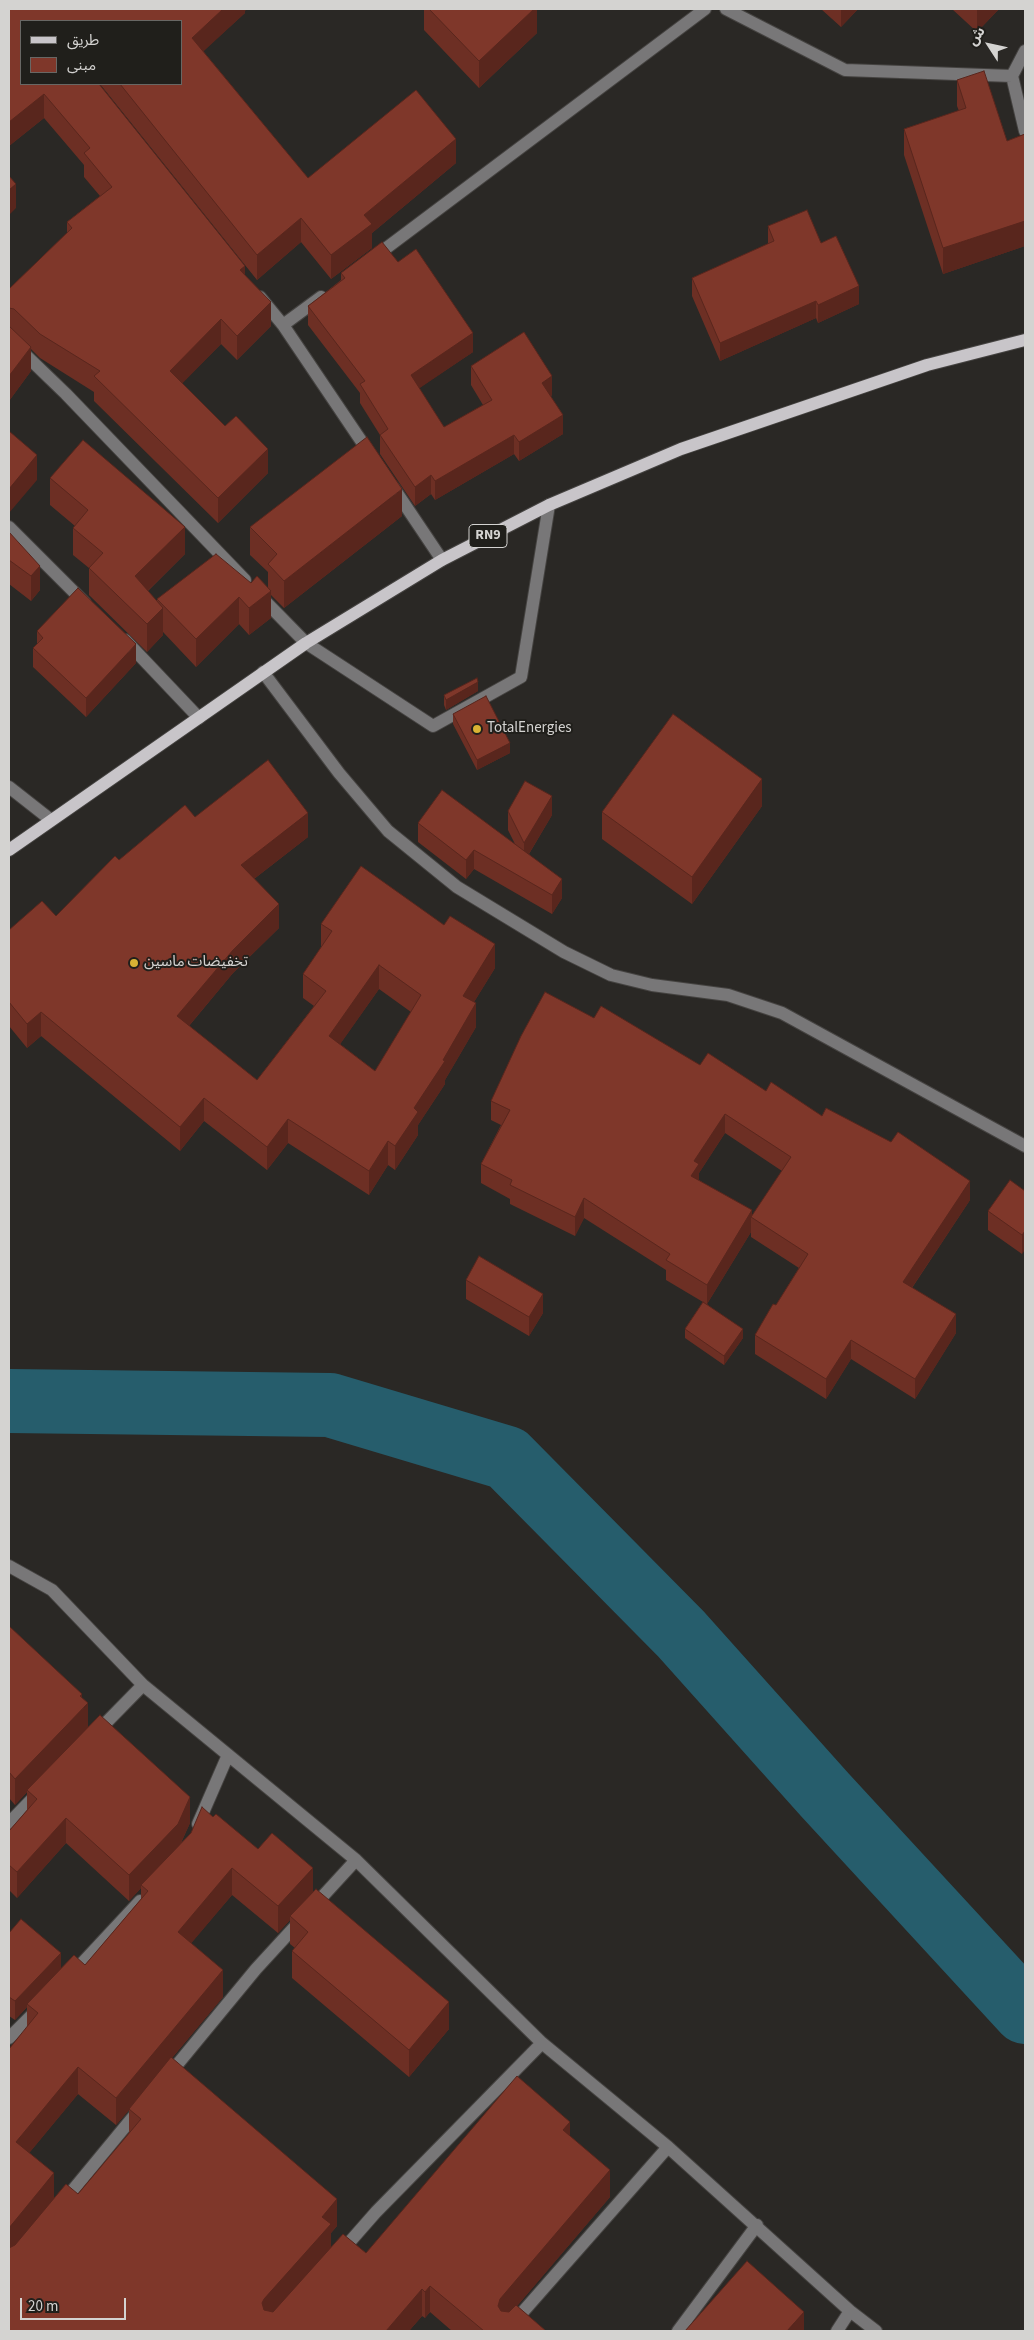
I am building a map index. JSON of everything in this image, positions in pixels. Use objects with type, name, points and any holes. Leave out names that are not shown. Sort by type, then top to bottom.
[{"type":"main road","name":"RN9","points":[[9,850],[306,644],[442,560],[549,504],[681,450],[927,366],[1025,340]]},
{"type":"street","points":[[362,265],[704,9]]},
{"type":"street","points":[[726,9],[845,70],[1012,76]]},
{"type":"street","points":[[1025,51],[1012,76],[1025,131]]},
{"type":"street","points":[[252,286],[283,325],[376,463]]},
{"type":"street","points":[[283,325],[331,289]]},
{"type":"street","points":[[9,340],[66,394],[306,644],[433,726],[521,677],[549,504]]},
{"type":"street","points":[[387,479],[442,560]]},
{"type":"street","points":[[9,527],[94,611]]},
{"type":"street","points":[[115,631],[199,718]]},
{"type":"street","points":[[263,672],[339,773],[388,831],[458,887],[564,952],[611,975],[652,985],[728,995],[782,1013],[1025,1146]]},
{"type":"street","points":[[9,787],[51,820]]},
{"type":"street","points":[[9,1566],[52,1590],[142,1685],[356,1860],[542,2043],[668,2147],[757,2225],[850,2311],[876,2331]]},
{"type":"street","points":[[89,1740],[142,1685]]},
{"type":"street","points":[[193,1836],[228,1755]]},
{"type":"street","points":[[9,1823],[49,1782]]},
{"type":"street","points":[[157,2089],[256,1969],[356,1860]]},
{"type":"street","points":[[64,1982],[151,1889]]},
{"type":"street","points":[[9,2038],[50,1996]]},
{"type":"street","points":[[330,2264],[376,2212],[542,2043]]},
{"type":"street","points":[[56,2210],[144,2104]]},
{"type":"street","points":[[506,2331],[668,2147]]},
{"type":"street","points":[[678,2331],[757,2225]]},
{"type":"street","points":[[837,2331],[850,2311]]},
{"type":"building","points":[[9,9],[223,9],[192,38],[308,178],[416,90],[456,139],[364,215],[372,224],[331,255],[301,218],[257,255],[121,85],[182,85],[182,20],[20,20],[20,85],[100,85],[245,266],[240,270],[271,302],[237,336],[221,319],[170,371],[225,426],[236,416],[268,449],[218,498],[94,376],[100,371],[40,334],[14,309],[9,308],[9,289],[72,228],[67,222],[112,187],[84,153],[90,148],[44,94],[9,122]]},
{"type":"building","points":[[429,9],[534,9],[479,61]]},
{"type":"building","points":[[984,71],[1007,141],[1025,134],[1025,221],[943,248],[904,129],[966,108],[957,80]]},
{"type":"building","points":[[9,176],[16,184],[9,190]]},
{"type":"building","points":[[807,210],[821,243],[836,236],[859,286],[818,305],[816,301],[720,343],[692,278],[774,241],[768,226]]},
{"type":"building","points":[[382,242],[398,262],[416,249],[473,333],[411,375],[444,427],[492,400],[471,366],[524,332],[552,376],[542,383],[563,415],[519,442],[514,435],[435,481],[431,475],[415,487],[380,435],[388,429],[360,384],[365,381],[308,306],[345,278],[341,273]]},
{"type":"building","points":[[9,326],[31,347],[9,376]]},
{"type":"building","points":[[9,431],[37,455],[9,489]]},
{"type":"building","points":[[367,437],[402,489],[284,581],[268,564],[277,554],[250,527]]},
{"type":"building","points":[[83,440],[185,527],[135,576],[163,608],[147,624],[89,568],[103,553],[73,528],[88,510],[50,478]]},
{"type":"building","points":[[9,532],[40,566],[31,576],[9,560]]},
{"type":"building","points":[[216,554],[251,583],[257,576],[271,591],[249,608],[239,597],[196,639],[157,599]]},
{"type":"building","points":[[78,588],[136,644],[86,698],[33,648],[43,638],[37,631]]},
{"type":"building","points":[[477,678],[478,682],[446,700],[444,695]]},
{"type":"building","name":"TotalEnergies","points":[[486,696],[510,743],[477,760],[453,714]]},
{"type":"building","points":[[673,714],[762,779],[692,877],[602,812]]},
{"type":"building","points":[[268,760],[308,813],[241,865],[279,904],[233,950],[177,1016],[257,1080],[326,991],[303,974],[332,931],[321,924],[361,866],[444,925],[450,916],[495,944],[463,996],[476,1003],[443,1060],[445,1061],[414,1108],[418,1112],[395,1146],[388,1141],[369,1171],[288,1119],[267,1147],[204,1098],[180,1127],[41,1012],[27,1024],[9,1002],[9,930],[42,901],[56,916],[115,856],[119,860],[185,805],[195,817]],"holes":[[[379,965],[421,995],[375,1071],[329,1036]]]},
{"type":"building","points":[[525,781],[552,796],[524,843],[508,811]]},
{"type":"building","points":[[442,790],[562,879],[552,895],[474,850],[466,860],[418,823]]},
{"type":"building","points":[[545,992],[594,1018],[601,1006],[700,1065],[708,1053],[766,1091],[771,1082],[822,1116],[826,1108],[891,1142],[898,1132],[970,1181],[903,1282],[956,1314],[915,1379],[851,1340],[826,1379],[755,1335],[773,1304],[776,1305],[808,1254],[751,1217],[791,1157],[725,1114],[694,1161],[699,1164],[691,1176],[752,1210],[707,1285],[666,1260],[670,1254],[584,1198],[575,1217],[510,1185],[512,1180],[481,1164],[510,1110],[491,1101],[521,1036]]},
{"type":"building","points":[[1010,1180],[1025,1191],[1025,1231],[1022,1235],[988,1211]]},
{"type":"building","points":[[479,1256],[543,1294],[529,1317],[466,1280]]},
{"type":"building","points":[[703,1302],[743,1329],[724,1356],[685,1329]]},
{"type":"building","points":[[9,1626],[82,1694],[80,1696],[88,1703],[15,1779],[9,1772]]},
{"type":"building","points":[[100,1715],[190,1797],[178,1824],[129,1875],[66,1818],[17,1872],[9,1865],[9,1831],[37,1799],[27,1790]]},
{"type":"building","points":[[202,1807],[213,1817],[216,1814],[258,1849],[272,1833],[313,1868],[278,1906],[232,1868],[178,1932],[223,1970],[116,2098],[78,2067],[16,2142],[54,2173],[9,2228],[9,2049],[38,2013],[27,2004],[74,1955],[85,1965],[148,1891],[141,1885],[191,1833]]},
{"type":"building","points":[[316,1889],[449,2002],[409,2050],[292,1951],[308,1932],[290,1916]]},
{"type":"building","points":[[21,1919],[61,1953],[15,2001],[9,1997],[9,1933]]},
{"type":"building","points":[[171,2057],[337,2199],[322,2217],[331,2224],[264,2299],[262,2303],[264,2310],[273,2312],[343,2234],[366,2253],[517,2076],[570,2122],[563,2130],[610,2170],[500,2299],[498,2306],[501,2311],[509,2312],[516,2305],[546,2331],[484,2331],[430,2286],[425,2292],[422,2289],[386,2331],[9,2331],[9,2248],[15,2245],[66,2184],[78,2194],[141,2119],[129,2109]]},
{"type":"building","points":[[747,2261],[804,2312],[787,2331],[685,2331]]},
{"type":"waterway","points":[[9,1401],[330,1405],[507,1458],[681,1634],[825,1795],[1025,2012]]},
{"type":"place","name":"TotalEnergies","points":[[477,729]]},
{"type":"place","name":"تخفيضات ماسين","points":[[134,963]]}]
